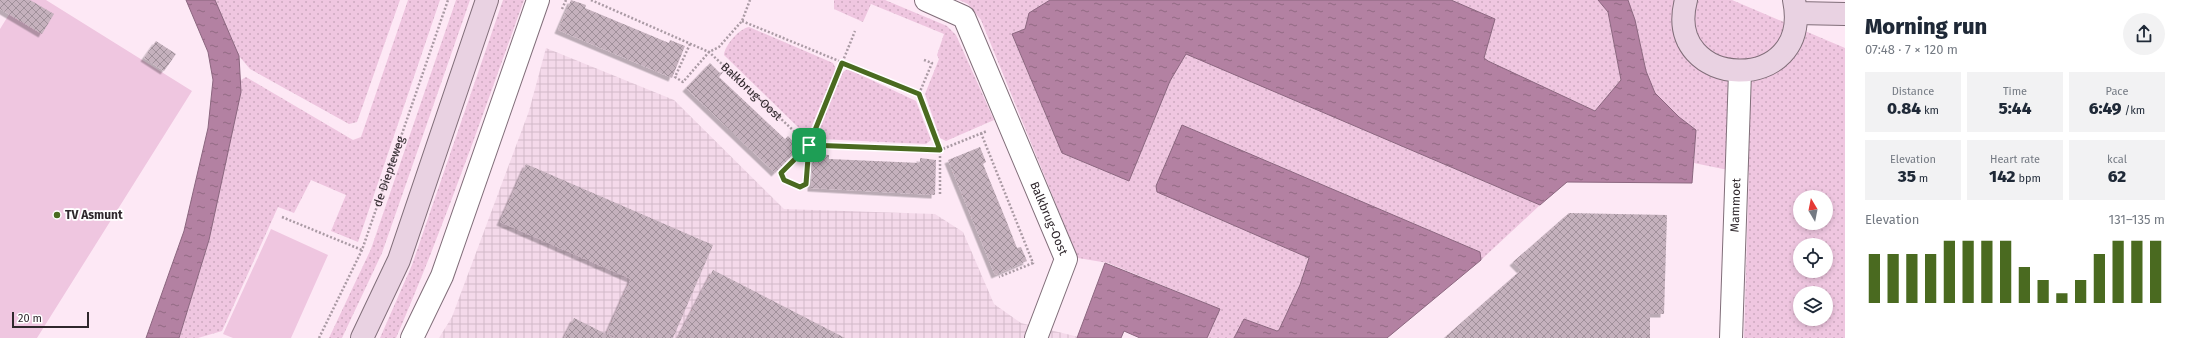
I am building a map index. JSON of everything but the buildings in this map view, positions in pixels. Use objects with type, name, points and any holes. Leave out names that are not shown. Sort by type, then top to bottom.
[{"type":"street","points":[[362,338],[399,260],[487,0]]},
{"type":"street","points":[[412,338],[442,276],[538,0]]},
{"type":"street","name":"Balkbrug-Oost","points":[[926,0],[964,17],[1066,259],[1036,338]]},
{"type":"street","points":[[1686,0],[1683,10],[1684,29],[1692,46],[1705,60],[1722,69],[1740,72],[1758,69],[1775,60],[1787,47],[1795,31],[1796,6],[1845,14]]},
{"type":"street","name":"Mammoet","points":[[1731,338],[1740,72]]},
{"type":"path","name":"de Diepteweg","points":[[319,338],[362,250],[448,0]]},
{"type":"path","name":"Balkbrug-Oost","points":[[590,0],[709,52],[809,145]]},
{"type":"path","points":[[690,44],[675,77],[683,82],[709,52],[719,47],[742,21],[750,0]]},
{"type":"path","points":[[742,21],[919,94]]},
{"type":"path","points":[[855,31],[809,145],[806,184],[800,187],[784,180],[781,173],[809,145],[940,150],[1008,123]]},
{"type":"path","points":[[924,60],[932,63],[919,94],[940,150],[940,195]]},
{"type":"path","points":[[981,133],[1033,263],[999,277]]},
{"type":"path","points":[[282,217],[362,250]]},
{"type":"shaded area","name":"TV Asmunt","points":[[18,0],[46,0],[192,91],[37,338],[0,338],[0,29]]},
{"type":"shaded area","points":[[215,0],[400,0],[357,122],[349,124],[250,69],[239,56]]},
{"type":"shaded area","points":[[408,0],[440,0],[358,242],[331,231],[346,195],[311,180],[294,213],[278,207],[222,331],[198,338],[179,338],[209,241],[241,80],[246,77],[353,140],[361,137]]},
{"type":"shaded area","points":[[456,0],[470,0],[382,253],[342,338],[329,338],[371,249]]},
{"type":"shaded area","points":[[503,0],[524,0],[447,212],[414,296],[396,338],[380,338],[412,265]]},
{"type":"shaded area","points":[[834,0],[885,0],[947,26],[956,35],[994,120],[946,141],[940,138],[925,94],[939,59],[937,55],[944,34],[871,4],[863,22],[834,9]]},
{"type":"shaded area","points":[[959,0],[1050,0],[1029,13],[1025,29],[1012,35],[1062,153],[1129,181],[1170,81],[1186,53],[1540,205],[1481,260],[1480,252],[1183,125],[1157,192],[1309,258],[1300,285],[1279,330],[1277,331],[1244,319],[1234,338],[1207,338],[1220,309],[1108,263],[1078,258],[981,20],[968,4]]},
{"type":"shaded area","points":[[1451,0],[1598,0],[1608,12],[1621,80],[1595,111],[1488,61],[1484,58],[1495,19]]},
{"type":"shaded area","points":[[1628,0],[1732,0],[1845,48],[1845,338],[1744,338],[1749,171],[1723,169],[1694,163],[1696,130],[1679,117],[1655,94],[1646,71],[1635,20]]},
{"type":"shaded area","points":[[749,27],[833,63],[836,69],[810,130],[802,131],[724,55],[733,38],[745,28]]},
{"type":"shaded area","points":[[546,48],[674,100],[784,209],[935,214],[963,232],[994,304],[1021,323],[1083,338],[439,338],[452,317],[529,111]]},
{"type":"shaded area","points":[[848,69],[916,101],[931,140],[926,144],[819,139],[817,132],[843,72]]},
{"type":"shaded area","points":[[271,229],[328,255],[291,338],[233,338],[223,334]]},
{"type":"water","points":[[186,0],[215,0],[239,56],[241,92],[209,240],[179,338],[146,338],[184,231],[208,128],[213,80],[208,52]]},
{"type":"water","points":[[1050,0],[1451,0],[1495,19],[1484,58],[1595,111],[1621,80],[1608,12],[1598,0],[1628,0],[1635,20],[1646,71],[1655,93],[1679,117],[1696,130],[1692,183],[1567,182],[1540,205],[1186,54],[1170,81],[1129,181],[1062,153],[1012,34],[1025,29],[1029,13]]},
{"type":"water","points":[[1182,125],[1480,252],[1481,260],[1387,338],[1234,338],[1244,319],[1277,331],[1279,330],[1300,285],[1309,258],[1157,192],[1156,186]]},
{"type":"water","points":[[1105,263],[1220,309],[1207,338],[1140,338],[1124,331],[1121,338],[1077,338]]},
{"type":"place","name":"TV Asmunt","points":[[57,215]]},
{"type":"route","points":[[809,145],[806,184],[800,187],[784,180],[781,173],[809,145],[940,150],[919,94],[842,63],[809,145]]}]
